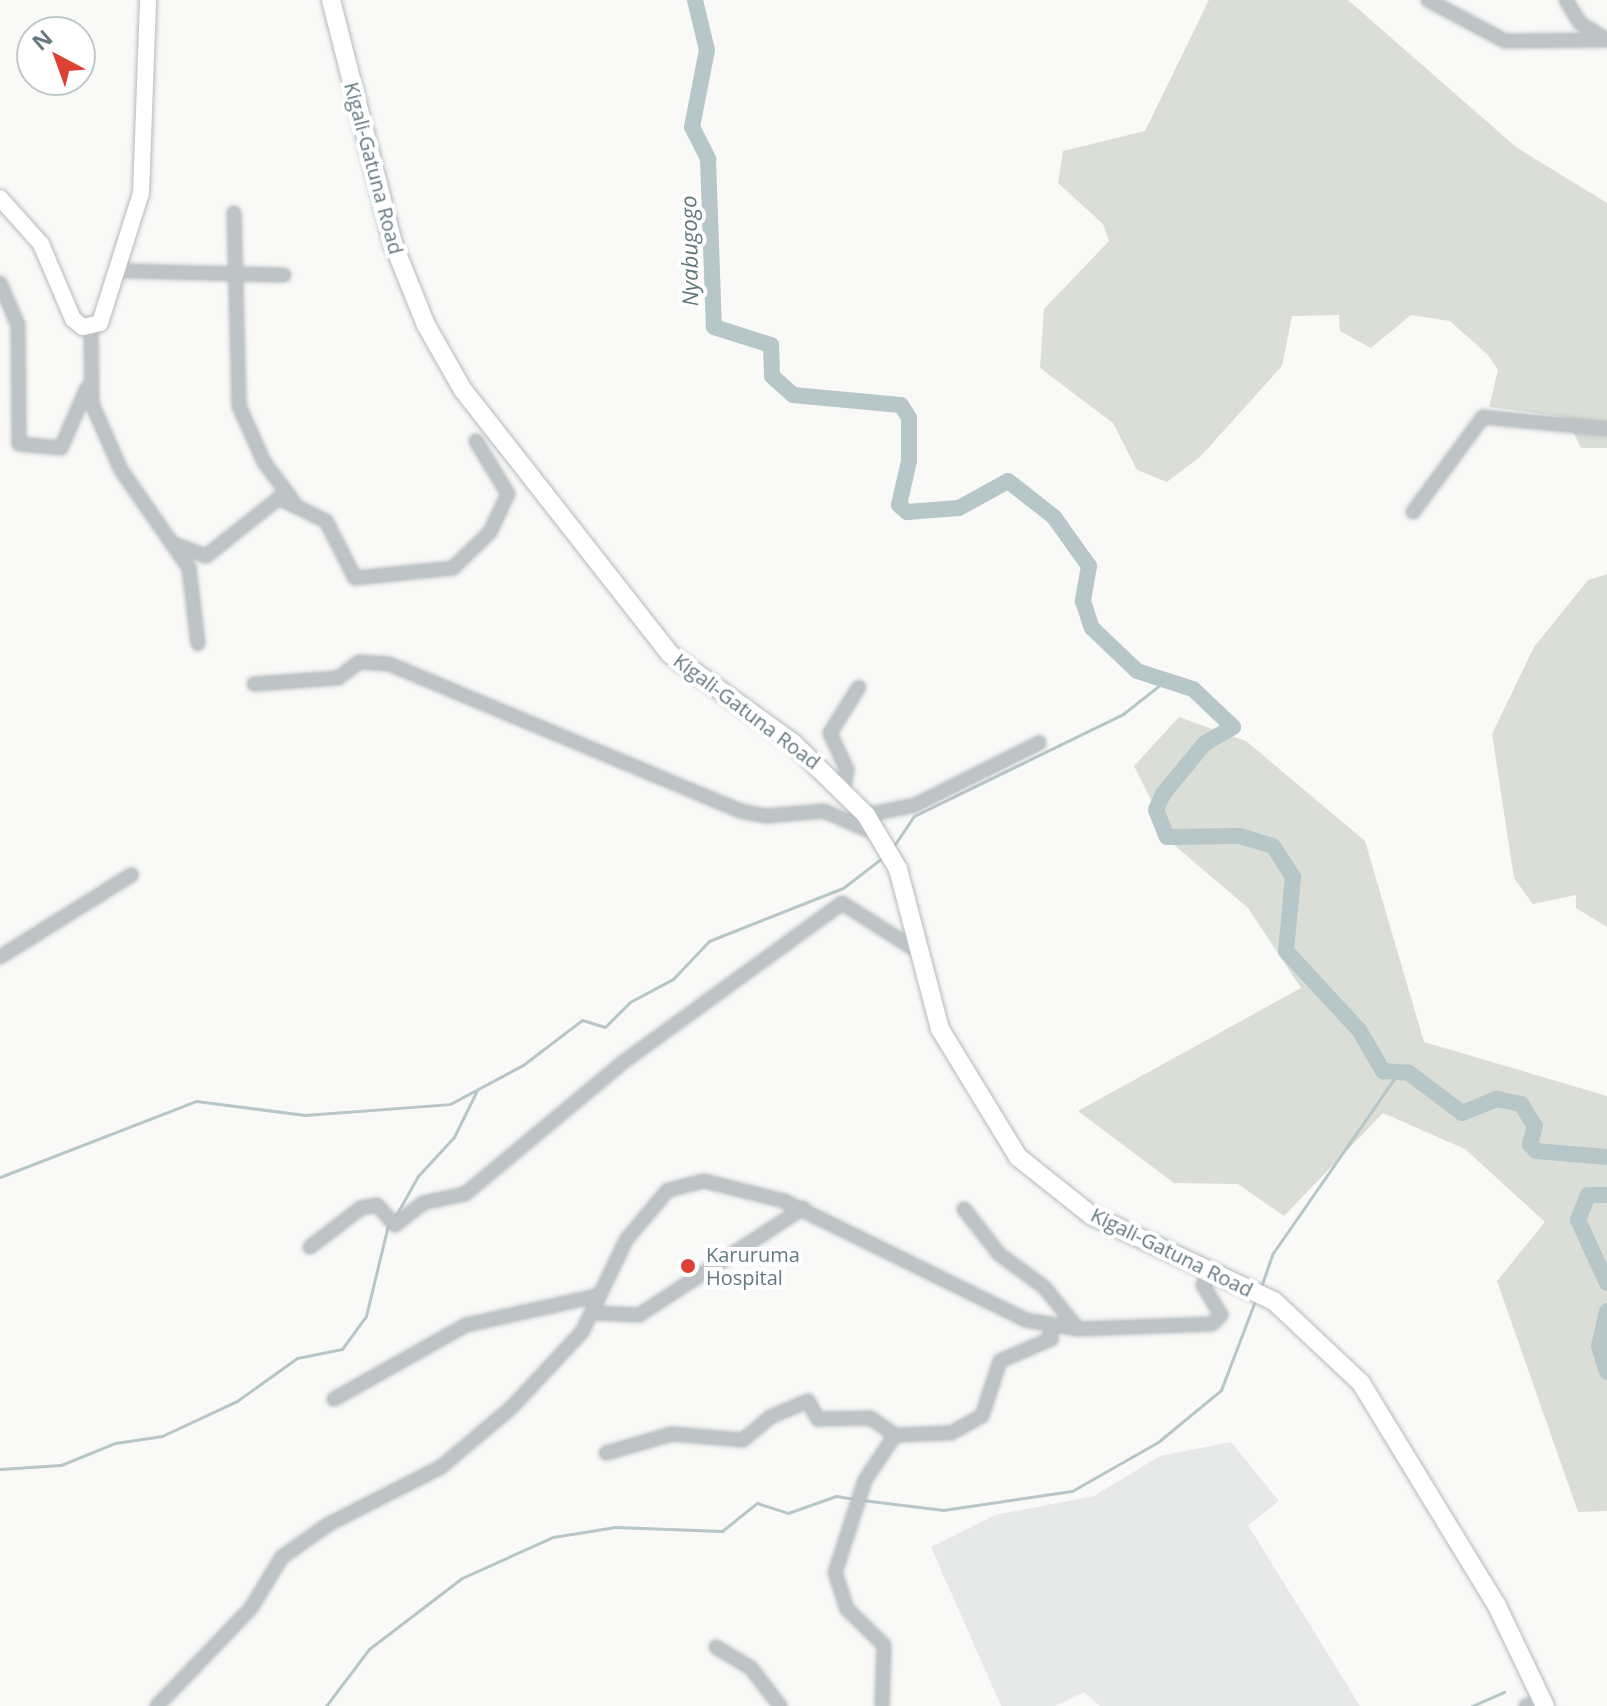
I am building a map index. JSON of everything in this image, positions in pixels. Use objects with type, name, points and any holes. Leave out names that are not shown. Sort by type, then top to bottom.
[{"type":"highway","name":"Kigali-Gatuna Road","points":[[331,0],[393,243],[426,325],[463,390],[661,645],[844,787],[866,815],[898,869],[940,1029],[1018,1157],[1091,1215],[1300,1319],[1361,1383],[1497,1606],[1538,1704]]},
{"type":"main road","points":[[0,198],[41,244],[73,319],[91,326],[109,310],[121,271],[146,146],[148,0]]},
{"type":"street","points":[[1428,0],[1505,41],[1605,38]]},
{"type":"street","points":[[1566,0],[1580,23],[1605,38]]},
{"type":"street","points":[[234,213],[238,274],[232,334],[239,406],[253,442],[293,501],[326,521],[355,578],[453,568],[490,532],[508,494],[476,441]]},
{"type":"street","points":[[121,271],[284,275]]},
{"type":"street","points":[[0,283],[18,325],[19,444],[61,448],[87,388],[91,326]]},
{"type":"street","points":[[87,388],[121,470],[177,545],[196,594],[198,643]]},
{"type":"street","points":[[1413,512],[1483,417],[1607,429]]},
{"type":"street","points":[[177,545],[206,556],[265,504],[293,501]]},
{"type":"street","points":[[254,684],[338,678],[359,662],[389,664],[740,811],[766,816],[824,811],[881,836]]},
{"type":"street","points":[[844,787],[847,770],[830,733],[859,687]]},
{"type":"street","points":[[866,815],[915,805],[1039,743]]},
{"type":"street","points":[[0,957],[131,875]]},
{"type":"street","points":[[310,1247],[361,1208],[377,1205],[395,1225],[423,1203],[465,1194],[622,1063],[842,903],[919,952]]},
{"type":"street","points":[[157,1706],[251,1608],[282,1557],[454,1457],[512,1407],[594,1313],[637,1222],[668,1190],[727,1184],[803,1208],[1026,1320],[1078,1329],[1212,1324],[1221,1315],[1203,1285],[1211,1273]]},
{"type":"street","points":[[594,1313],[639,1315],[803,1208]]},
{"type":"street","points":[[964,1209],[999,1254],[1044,1287],[1078,1329]]},
{"type":"street","points":[[334,1399],[466,1325],[600,1295]]},
{"type":"street","points":[[606,1453],[672,1434],[743,1440],[770,1417],[808,1401],[818,1419],[870,1418],[895,1435],[968,1426],[982,1416],[1000,1361],[1051,1339],[1050,1324]]},
{"type":"street","points":[[882,1706],[884,1645],[847,1609],[835,1573],[865,1480],[895,1435]]},
{"type":"street","points":[[716,1647],[751,1668],[780,1706]]},
{"type":"shaded area","points":[[1209,0],[1348,0],[1516,147],[1607,203],[1607,448],[1581,448],[1566,417],[1489,407],[1498,370],[1488,355],[1450,321],[1411,315],[1371,348],[1340,331],[1339,315],[1292,316],[1282,366],[1201,456],[1167,482],[1137,470],[1113,423],[1040,368],[1044,309],[1109,241],[1103,224],[1058,183],[1063,151],[1145,131]]},
{"type":"shaded area","points":[[1607,574],[1607,927],[1576,908],[1576,895],[1533,904],[1514,878],[1492,734],[1534,647],[1588,580]]},
{"type":"shaded area","points":[[1179,717],[1246,741],[1365,841],[1424,1042],[1607,1096],[1607,1511],[1578,1512],[1497,1281],[1545,1222],[1465,1149],[1383,1113],[1284,1216],[1238,1184],[1174,1183],[1078,1111],[1301,988],[1248,908],[1173,844],[1134,766]]},
{"type":"shaded area","points":[[1231,1442],[1279,1501],[1248,1525],[1360,1706],[1100,1706],[1084,1692],[1055,1706],[1001,1706],[931,1547],[995,1515],[1094,1496],[1160,1456]]},
{"type":"waterway","name":"Nyabugogo","points":[[695,0],[707,50],[692,127],[708,159],[714,327],[771,345],[772,376],[793,395],[901,405],[909,418],[909,461],[899,505],[907,512],[959,508],[1008,481],[1054,517],[1089,566],[1083,601],[1092,628],[1137,671],[1193,689],[1233,727],[1205,743],[1163,794],[1156,810],[1167,837],[1240,836],[1273,846],[1293,877],[1286,951],[1359,1030],[1383,1071],[1409,1073],[1462,1113],[1497,1099],[1521,1104],[1535,1126],[1530,1144],[1536,1151],[1607,1157]]},
{"type":"waterway","points":[[893,847],[914,816],[1123,714],[1170,677]]},
{"type":"waterway","points":[[0,1177],[196,1101],[305,1115],[450,1104],[523,1065],[582,1020],[605,1027],[630,1002],[673,979],[709,941],[843,888],[882,858]]},
{"type":"waterway","points":[[1261,1287],[1273,1253],[1396,1076]]},
{"type":"waterway","points":[[395,1217],[418,1176],[454,1137],[477,1090]]},
{"type":"waterway","name":"Nyabugogo","points":[[1607,1195],[1588,1195],[1578,1220],[1607,1283]]},
{"type":"waterway","points":[[0,1469],[61,1465],[115,1443],[162,1436],[237,1401],[297,1358],[342,1349],[366,1316],[388,1225]]},
{"type":"waterway","points":[[862,1500],[943,1510],[1072,1491],[1158,1442],[1221,1390],[1255,1301]]},
{"type":"waterway","name":"Nyabugogo","points":[[1607,1311],[1599,1346],[1607,1372]]},
{"type":"waterway","points":[[326,1706],[369,1649],[462,1578],[553,1537],[615,1527],[722,1531],[757,1503],[788,1513],[836,1496],[854,1499]]},
{"type":"waterway","points":[[1472,1706],[1504,1692]]},
{"type":"place","name":"Karuruma Hospital","points":[[688,1266]]}]
